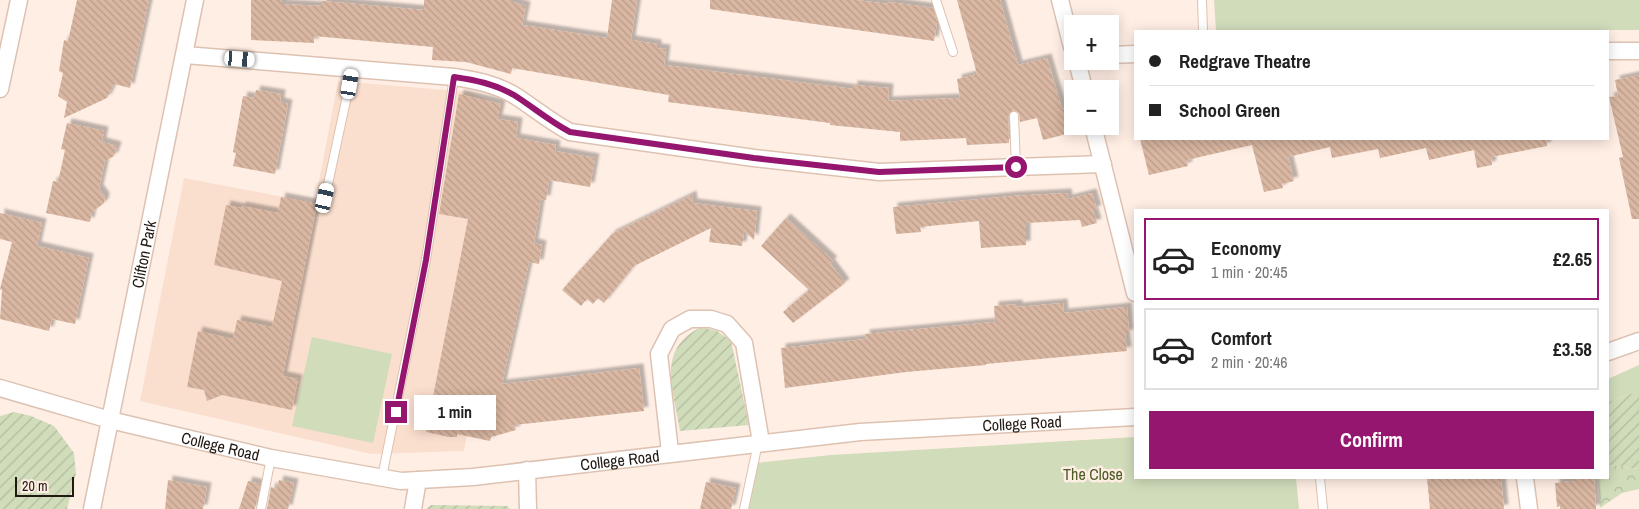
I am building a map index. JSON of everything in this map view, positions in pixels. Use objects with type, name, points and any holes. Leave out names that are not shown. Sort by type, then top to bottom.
[{"type":"street","points":[[0,89],[19,0]]},
{"type":"street","name":"Clifton Park","points":[[92,509],[195,0]]},
{"type":"street","points":[[1060,0],[1064,16]]},
{"type":"street","points":[[1609,51],[1639,51]]},
{"type":"street","points":[[1119,55],[1134,54]]},
{"type":"street","points":[[185,55],[454,77],[485,82],[514,95],[550,122],[570,132],[754,158],[879,172],[1103,164]]},
{"type":"street","points":[[1095,135],[1134,289]]},
{"type":"street","points":[[670,452],[659,354],[672,329],[690,319],[711,320],[727,324],[744,342],[759,443]]},
{"type":"street","points":[[1609,352],[1639,340]]},
{"type":"street","name":"College Road","points":[[0,388],[110,420],[271,458],[401,482],[527,470],[670,452],[860,432],[1134,416]]},
{"type":"street","points":[[527,470],[528,509]]},
{"type":"street","points":[[1526,479],[1529,509]]},
{"type":"street","points":[[413,509],[418,480]]},
{"type":"lane","points":[[936,0],[952,52]]},
{"type":"lane","points":[[1202,0],[1203,30]]},
{"type":"lane","points":[[325,198],[353,68]]},
{"type":"lane","points":[[382,477],[426,260],[454,77]]},
{"type":"lane","points":[[1014,116],[1016,167]]},
{"type":"lane","points":[[744,509],[759,443]]},
{"type":"lane","points":[[261,509],[271,458]]},
{"type":"lane","points":[[1320,479],[1323,509]]},
{"type":"shaded area","points":[[338,81],[469,92],[502,106],[474,256],[497,261],[464,451],[371,454],[140,401],[184,178],[315,203]]},
{"type":"green space","points":[[1214,0],[1639,0],[1639,30],[1216,30]]},
{"type":"green space","points":[[701,327],[717,331],[731,341],[749,425],[680,431],[672,386],[671,372],[673,359],[677,347],[687,336]]},
{"type":"green space","points":[[312,337],[392,354],[373,443],[292,426]]},
{"type":"green space","points":[[1639,365],[1639,391],[1609,402],[1609,379]]},
{"type":"green space","points":[[1639,391],[1639,469],[1609,465],[1609,402]]},
{"type":"green space","points":[[14,412],[31,416],[54,426],[74,453],[76,474],[67,509],[0,509],[0,416]]},
{"type":"green space","name":"The Close","points":[[1134,437],[1134,479],[1296,479],[1299,509],[748,509],[756,463],[831,455]]},
{"type":"green space","points":[[1609,465],[1639,469],[1639,489],[1622,493],[1600,508],[1598,479],[1609,479]]},
{"type":"green space","points":[[431,505],[507,506],[510,509],[426,509]]},
{"type":"building","points":[[77,0],[149,0],[130,88],[114,84],[107,98],[64,118],[67,102],[58,96],[63,73],[59,71],[64,40],[68,41]]},
{"type":"building","points":[[251,0],[282,0],[282,4],[322,6],[322,1],[424,10],[424,0],[506,0],[526,6],[522,25],[607,38],[612,0],[637,0],[631,40],[657,44],[657,48],[666,49],[664,65],[853,89],[853,85],[889,88],[888,101],[960,98],[957,79],[977,74],[957,0],[1000,0],[1018,65],[1047,58],[1062,109],[1064,108],[1064,135],[1043,140],[1037,118],[1020,122],[1019,113],[1013,110],[1008,116],[1009,143],[967,145],[966,138],[900,141],[900,132],[830,125],[830,123],[668,102],[669,95],[512,68],[511,74],[466,62],[432,60],[433,47],[314,36],[314,43],[251,40]]},
{"type":"building","points":[[710,0],[856,0],[888,4],[889,2],[933,8],[937,22],[934,41],[710,9]]},
{"type":"building","points":[[1639,75],[1639,219],[1632,219],[1619,158],[1623,157],[1609,97],[1618,96],[1615,80]]},
{"type":"building","points":[[256,90],[281,94],[280,102],[288,104],[275,174],[233,166],[236,153],[233,152],[243,96],[254,98]]},
{"type":"building","points":[[459,94],[501,104],[498,119],[518,122],[516,138],[556,145],[555,151],[595,158],[590,187],[549,180],[546,200],[541,199],[534,243],[542,245],[539,264],[529,262],[502,384],[639,368],[644,411],[514,425],[516,430],[491,437],[490,441],[457,434],[457,437],[449,437],[426,432],[468,219],[439,214]]},
{"type":"building","points":[[67,123],[104,131],[102,142],[117,146],[114,156],[105,161],[99,189],[105,197],[104,203],[92,212],[90,222],[46,213],[53,181],[58,182],[65,150],[61,149]]},
{"type":"building","points":[[1140,140],[1546,140],[1547,146],[1491,157],[1492,165],[1477,168],[1474,150],[1429,160],[1426,148],[1380,158],[1378,149],[1332,158],[1330,147],[1288,157],[1294,181],[1282,184],[1283,188],[1264,192],[1252,145],[1187,160],[1188,166],[1149,175]]},
{"type":"building","points":[[1067,193],[1068,199],[1092,193],[1097,210],[1093,210],[1097,223],[1082,227],[1080,220],[1026,223],[1026,245],[981,248],[979,221],[920,227],[921,232],[896,234],[893,207]]},
{"type":"building","points":[[692,195],[693,203],[757,211],[754,240],[744,231],[742,246],[709,242],[711,228],[634,266],[604,303],[598,298],[593,304],[587,299],[581,306],[562,290],[612,234]]},
{"type":"building","points":[[281,197],[317,204],[283,376],[298,379],[292,410],[222,395],[207,401],[204,390],[187,387],[198,331],[233,339],[237,320],[272,327],[282,281],[214,265],[226,205],[278,213]]},
{"type":"building","points":[[0,213],[42,223],[37,246],[89,258],[75,324],[52,319],[49,331],[0,319],[2,290],[0,289],[12,242],[0,239]]},
{"type":"building","points":[[786,218],[833,261],[830,263],[845,283],[793,323],[783,312],[809,290],[761,246]]},
{"type":"building","points":[[1063,303],[1064,313],[1127,307],[1129,334],[1125,334],[1127,351],[906,372],[785,388],[781,348],[866,339],[865,334],[995,322],[994,306],[1018,304],[1018,307]]},
{"type":"building","points":[[1427,479],[1501,479],[1504,509],[1430,509]]},
{"type":"building","points":[[1574,479],[1594,479],[1596,509],[1560,509],[1560,506],[1557,507],[1555,483],[1574,481]]},
{"type":"building","points":[[168,480],[207,487],[203,509],[165,509]]},
{"type":"building","points":[[279,480],[294,483],[288,509],[267,509],[271,487],[277,489]]},
{"type":"building","points":[[248,481],[260,484],[255,509],[239,509]]},
{"type":"building","points":[[706,482],[736,488],[731,509],[700,509]]},
{"type":"route","points":[[396,412],[426,260],[454,77],[485,82],[514,95],[550,122],[570,132],[754,158],[879,172],[1016,167]]}]
